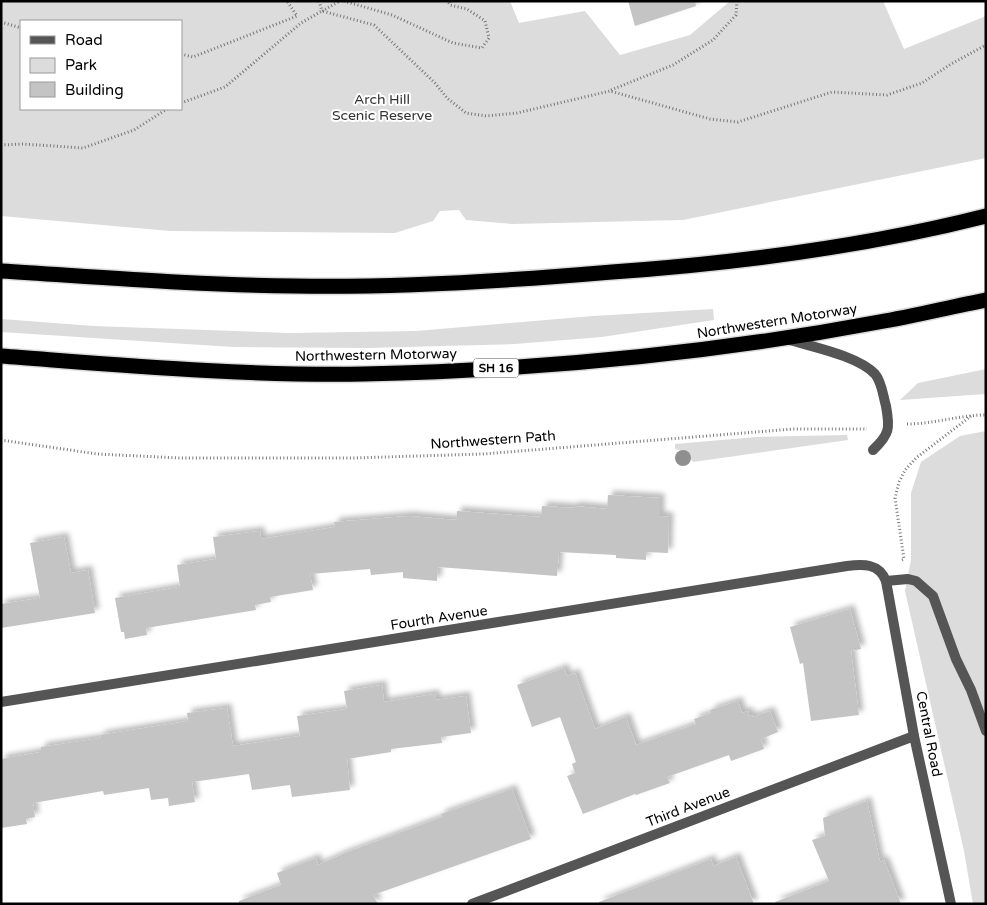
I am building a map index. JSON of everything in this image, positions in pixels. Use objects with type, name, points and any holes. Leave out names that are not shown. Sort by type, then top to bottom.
[{"type":"highway","points":[[1,271],[187,283],[296,286],[393,285],[522,279],[689,267],[831,248],[986,216]]},
{"type":"highway","name":"Northwestern Motorway","points":[[1,356],[206,371],[362,374],[477,370],[670,354],[878,322],[986,300]]},
{"type":"street","points":[[782,338],[842,355],[875,374],[882,389],[890,424],[886,435],[873,450]]},
{"type":"street","name":"Fourth Avenue","points":[[1,702],[846,566],[873,566],[880,571]]},
{"type":"street","name":"Central Road","points":[[880,571],[886,581],[914,736],[951,904]]},
{"type":"street","points":[[886,581],[908,579],[916,581],[933,596],[956,660],[971,690],[986,731]]},
{"type":"street","name":"Third Avenue","points":[[472,904],[914,736]]},
{"type":"path","points":[[287,1],[297,16],[305,21]]},
{"type":"path","points":[[319,1],[322,11]]},
{"type":"path","points":[[182,103],[225,86],[301,23],[340,1]]},
{"type":"path","points":[[344,1],[392,15],[453,43],[482,48],[489,38],[485,21],[467,9],[450,5],[448,1]]},
{"type":"path","points":[[322,11],[374,25],[435,83],[447,98],[466,112],[486,116],[517,112],[610,91],[673,65],[713,40],[736,15],[737,1]]},
{"type":"path","points":[[182,54],[193,57],[297,16]]},
{"type":"path","points":[[290,19],[301,23]]},
{"type":"path","points":[[1,22],[20,28]]},
{"type":"path","points":[[610,91],[710,119],[738,122],[832,92],[887,95],[922,83],[951,64],[986,45]]},
{"type":"path","points":[[1,145],[23,144],[84,148],[134,130],[165,110]]},
{"type":"path","name":"Northwestern Path","points":[[1,440],[97,454],[180,458],[353,458],[483,454],[793,429],[868,429],[890,424],[923,424],[986,415]]},
{"type":"path","points":[[880,571],[904,559],[895,498],[899,482],[905,470],[916,458],[972,416]]},
{"type":"green space","name":"Arch Hill Scenic Reserve","points":[[1,1],[510,1],[519,23],[585,11],[620,55],[690,35],[730,1],[883,1],[904,49],[986,16],[986,158],[683,220],[512,224],[466,220],[459,210],[440,211],[433,221],[395,233],[170,231],[1,216]]},
{"type":"green space","points":[[713,309],[714,320],[602,337],[515,344],[369,348],[233,347],[1,332],[1,319],[94,326],[289,333],[416,331],[593,316]]},
{"type":"green space","points":[[986,369],[986,394],[900,400],[918,383]]},
{"type":"green space","points":[[986,431],[986,904],[973,904],[964,851],[905,591],[911,560],[911,493],[921,462],[960,436]]},
{"type":"green space","points":[[847,435],[848,440],[693,462],[684,451],[675,449],[675,444],[756,437]]},
{"type":"building","points":[[628,1],[695,1],[696,6],[635,26]]},
{"type":"building","points":[[608,495],[660,498],[660,516],[669,517],[668,553],[646,552],[646,560],[616,558],[616,555],[559,552],[557,576],[438,567],[437,581],[403,578],[403,572],[371,575],[370,569],[310,574],[313,590],[270,597],[271,602],[255,605],[256,610],[146,628],[147,635],[125,639],[124,632],[121,632],[115,598],[180,587],[177,565],[216,559],[213,537],[260,531],[261,539],[335,527],[334,522],[409,516],[456,520],[457,511],[541,517],[542,506],[607,509]]},
{"type":"building","points":[[64,537],[71,573],[88,570],[95,613],[1,628],[1,604],[40,598],[30,543]]},
{"type":"building","points":[[850,609],[861,649],[851,651],[859,715],[811,721],[803,663],[800,664],[790,627]]},
{"type":"building","points":[[564,668],[567,676],[575,673],[595,729],[626,717],[636,745],[696,724],[694,719],[711,713],[710,710],[738,701],[742,713],[748,711],[749,716],[752,715],[753,717],[770,711],[778,732],[761,739],[764,749],[731,761],[729,755],[667,777],[670,783],[583,814],[567,776],[575,773],[572,764],[576,762],[560,717],[532,727],[517,685]]},
{"type":"building","points":[[382,685],[384,702],[435,694],[436,700],[466,696],[471,733],[441,737],[442,743],[391,749],[391,752],[347,759],[350,790],[292,797],[290,785],[252,790],[249,774],[192,782],[195,802],[169,806],[168,798],[151,800],[149,788],[104,795],[103,791],[33,803],[35,817],[26,819],[27,824],[1,828],[1,759],[41,752],[41,747],[101,738],[100,735],[188,721],[187,713],[227,708],[233,746],[300,736],[297,716],[347,709],[344,691]]},
{"type":"building","points":[[512,789],[531,839],[373,895],[378,904],[239,904],[239,901],[281,885],[277,873],[316,858],[318,865],[442,817],[441,814]]},
{"type":"building","points":[[867,801],[880,862],[884,860],[901,904],[776,904],[775,902],[829,881],[812,840],[825,836],[823,818]]},
{"type":"building","points":[[736,857],[754,904],[599,904],[599,902],[711,859],[713,866]]}]
